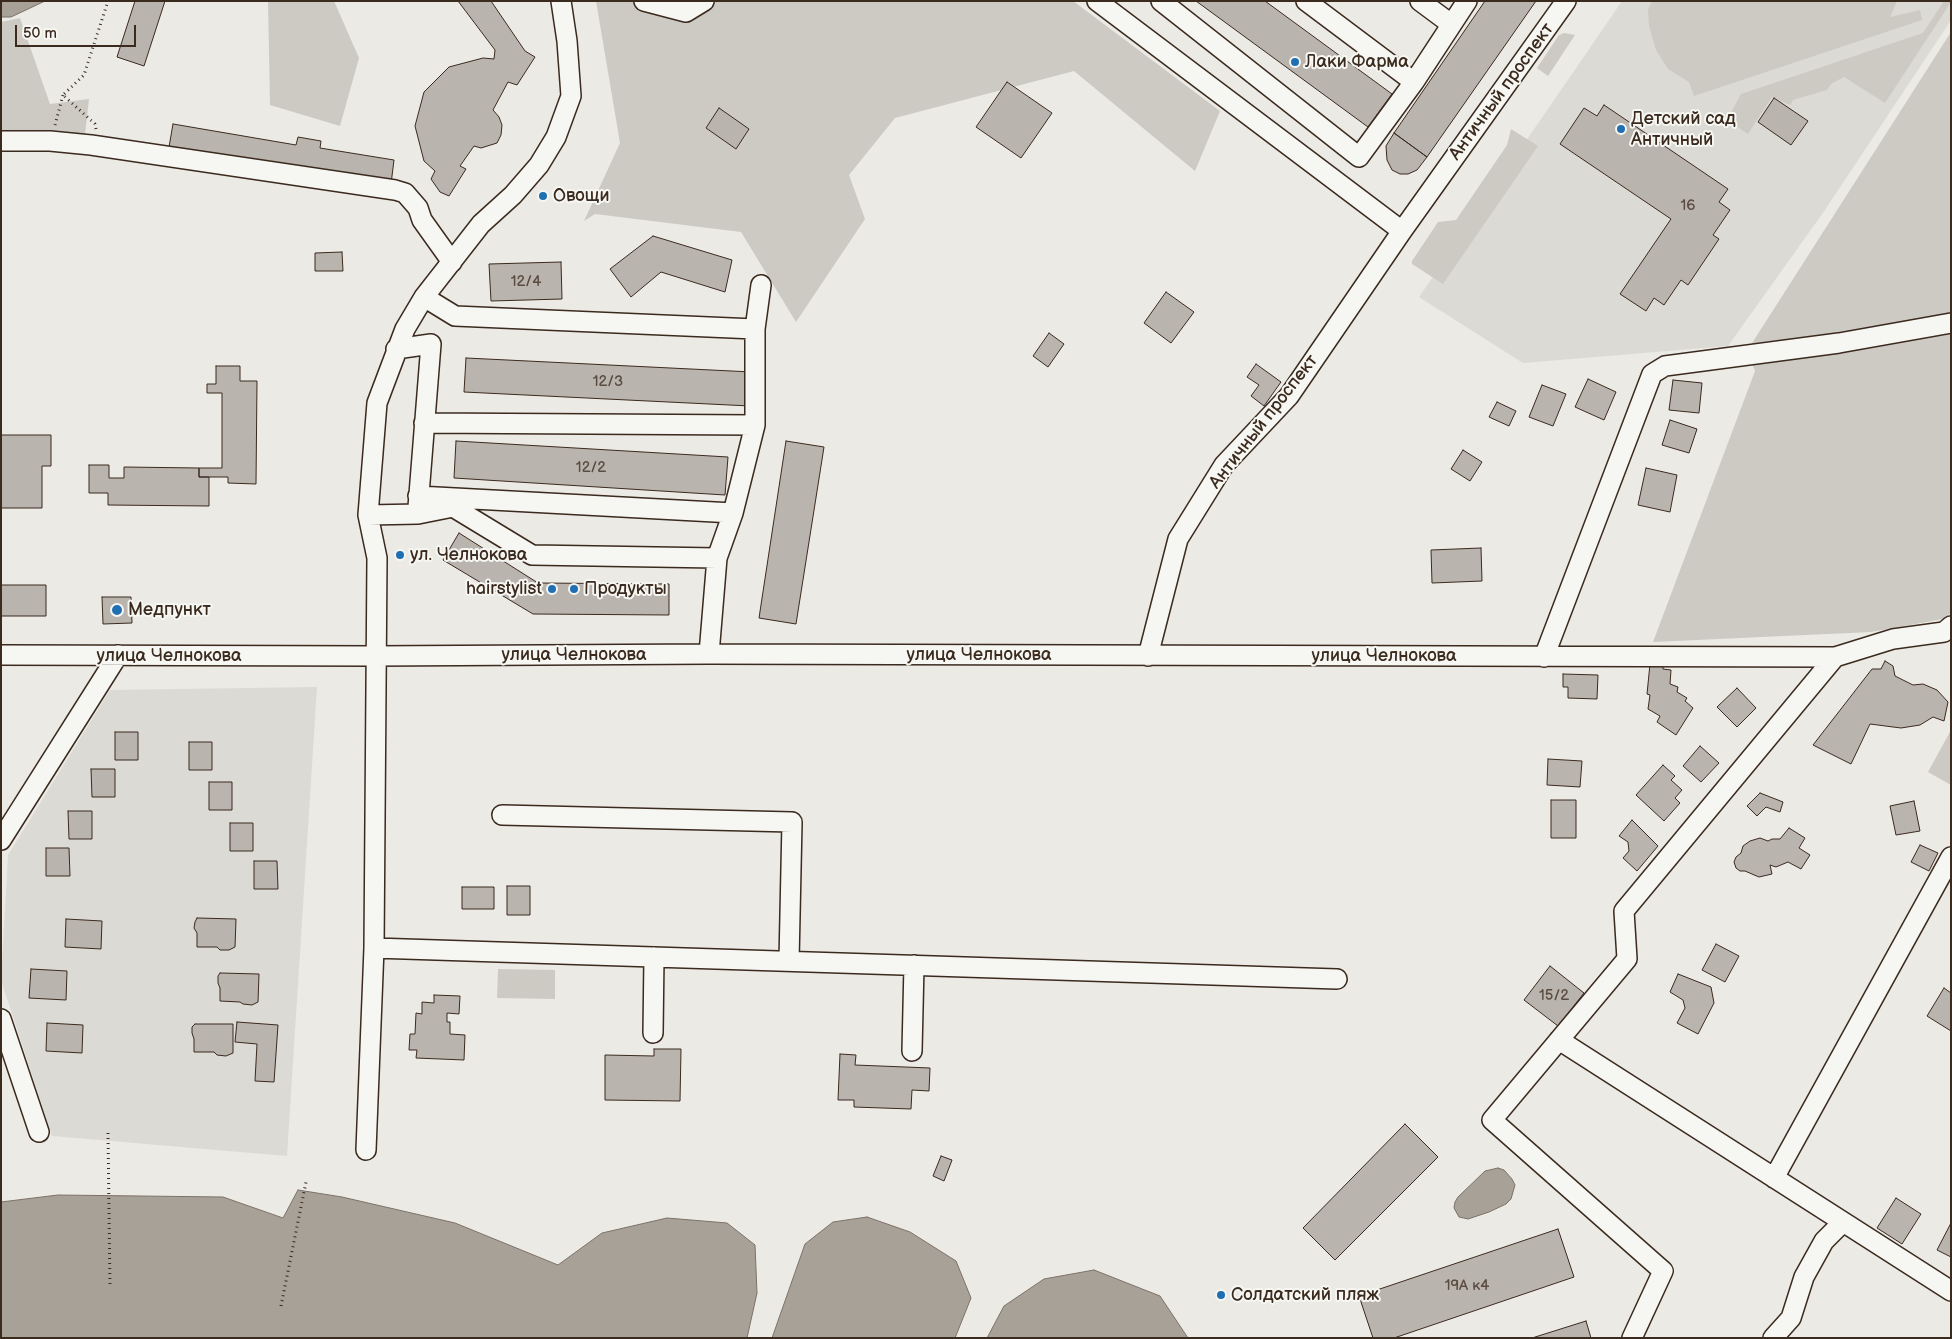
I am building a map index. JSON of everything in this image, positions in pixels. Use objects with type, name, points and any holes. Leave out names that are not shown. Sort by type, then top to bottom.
[{"type":"street","points":[[366,1150],[374,948],[377,558],[368,516],[377,403],[396,349],[405,329],[424,297],[481,224],[513,196],[539,165],[556,137],[571,96],[561,1]]},
{"type":"street","points":[[644,1],[686,12],[704,1]]},
{"type":"street","points":[[1097,1],[1402,231]]},
{"type":"street","points":[[1161,1],[1359,157],[1414,82],[1466,1]]},
{"type":"street","points":[[1306,1],[1414,82]]},
{"type":"street","points":[[1420,1],[1451,24]]},
{"type":"street","name":"Античный проспект","points":[[1148,656],[1178,539],[1224,465],[1289,396],[1402,231],[1566,1]]},
{"type":"street","points":[[1,140],[50,141],[98,146],[406,193],[418,208],[422,220],[452,262]]},
{"type":"street","points":[[709,654],[717,558],[734,513],[755,425],[755,329],[761,285]]},
{"type":"street","points":[[424,297],[455,316],[755,329]]},
{"type":"street","points":[[1544,657],[1652,374],[1665,366],[1839,343],[1951,323]]},
{"type":"street","points":[[396,349],[431,344],[418,505]]},
{"type":"street","points":[[424,423],[755,425]]},
{"type":"street","points":[[368,516],[418,505],[734,513]]},
{"type":"street","points":[[418,505],[453,507],[532,555],[717,558]]},
{"type":"street","name":"улица Челнокова","points":[[1,655],[1835,656],[1893,639],[1944,632],[1951,626]]},
{"type":"street","points":[[1,840],[118,655]]},
{"type":"street","points":[[1632,1338],[1663,1271],[1492,1120],[1627,959],[1624,911],[1835,656]]},
{"type":"street","points":[[502,815],[792,822],[789,961]]},
{"type":"street","points":[[1774,1178],[1951,857]]},
{"type":"street","points":[[374,948],[1337,979]]},
{"type":"street","points":[[653,1033],[654,957]]},
{"type":"street","points":[[912,1052],[914,966]]},
{"type":"street","points":[[1,1019],[38,1132]]},
{"type":"street","points":[[1558,1040],[1951,1291]]},
{"type":"street","points":[[1773,1338],[1791,1318],[1804,1277],[1824,1241],[1844,1222]]},
{"type":"path","points":[[50,141],[63,95],[84,75],[108,1]]},
{"type":"path","points":[[63,95],[95,124],[98,146]]},
{"type":"path","points":[[108,1133],[110,1286]]},
{"type":"path","points":[[281,1306],[306,1182]]},
{"type":"shaded area","points":[[1,1],[45,1],[11,17],[1,17]]},
{"type":"shaded area","points":[[268,1],[334,1],[359,58],[340,126],[270,105]]},
{"type":"shaded area","points":[[596,1],[1073,1],[1220,111],[1195,171],[1074,71],[895,118],[849,175],[865,219],[796,322],[741,232],[595,214],[584,221],[620,143]]},
{"type":"shaded area","name":"Детский сад Античный","points":[[1622,1],[1951,1],[1951,20],[1825,210],[1728,346],[1523,363],[1419,297]]},
{"type":"shaded area","points":[[1652,1],[1897,1],[1890,17],[1920,10],[1922,20],[1694,96],[1689,82],[1668,69],[1656,50],[1649,26],[1648,10]]},
{"type":"shaded area","points":[[1944,1],[1951,2],[1885,103],[1844,77],[1831,84],[1827,90],[1793,100],[1790,105],[1772,97],[1748,134],[1727,120],[1741,94],[1923,33]]},
{"type":"shaded area","points":[[20,18],[50,104],[89,99],[83,152],[1,147],[1,22]]},
{"type":"shaded area","points":[[1951,32],[1951,613],[1943,619],[1871,632],[1653,642],[1755,371],[1747,351]]},
{"type":"shaded area","points":[[1564,33],[1575,35],[1548,76],[1537,68],[1559,35]]},
{"type":"shaded area","points":[[1511,129],[1538,146],[1443,284],[1412,264],[1412,261],[1438,222],[1456,220],[1507,145]]},
{"type":"shaded area","points":[[317,687],[287,1156],[52,1136],[1,980],[8,855],[110,690]]},
{"type":"shaded area","points":[[1951,730],[1951,785],[1928,772]]},
{"type":"shaded area","points":[[498,969],[555,970],[555,999],[497,998]]},
{"type":"shaded area","points":[[1498,1168],[1504,1170],[1515,1185],[1511,1199],[1506,1204],[1489,1212],[1468,1219],[1459,1217],[1454,1208],[1458,1197],[1485,1171]]},
{"type":"shaded area","points":[[298,1190],[342,1197],[455,1223],[558,1265],[602,1233],[667,1218],[727,1223],[755,1245],[757,1293],[747,1338],[1,1338],[1,1202],[58,1195],[223,1197],[283,1218]]},
{"type":"shaded area","points":[[867,1217],[910,1232],[956,1261],[971,1298],[955,1338],[772,1338],[805,1244],[833,1222]]},
{"type":"shaded area","points":[[1094,1270],[1160,1296],[1188,1338],[987,1338],[1004,1306],[1044,1279]]},
{"type":"building","points":[[135,1],[165,1],[144,66],[117,57]]},
{"type":"building","points":[[458,1],[491,1],[525,51],[535,57],[517,85],[508,82],[493,110],[499,117],[502,125],[501,135],[497,143],[481,148],[474,146],[460,166],[466,169],[449,196],[440,192],[431,179],[435,171],[424,161],[415,126],[424,92],[449,67],[483,58],[494,59],[495,50]]},
{"type":"building","points":[[1196,1],[1265,1],[1392,94],[1368,127]]},
{"type":"building","points":[[1485,1],[1536,1],[1427,157],[1394,133]]},
{"type":"building","points":[[1007,82],[1052,113],[1021,158],[976,127]]},
{"type":"building","points":[[1774,98],[1808,121],[1791,145],[1758,122]]},
{"type":"building","name":"Детский сад Античный","points":[[1604,105],[1728,189],[1719,202],[1730,210],[1713,235],[1719,239],[1688,285],[1681,280],[1664,305],[1654,298],[1646,311],[1620,294],[1671,219],[1560,144],[1584,108],[1597,116]]},
{"type":"building","points":[[719,108],[749,129],[736,149],[706,128]]},
{"type":"building","points":[[173,124],[296,145],[298,137],[321,141],[320,148],[394,160],[391,184],[169,147]]},
{"type":"building","points":[[1394,133],[1427,157],[1417,170],[1408,174],[1400,174],[1392,170],[1387,160],[1386,146]]},
{"type":"building","points":[[653,236],[732,260],[725,292],[661,272],[631,297],[610,269]]},
{"type":"building","points":[[342,252],[343,271],[315,271],[315,253]]},
{"type":"building","points":[[561,262],[562,299],[491,301],[489,264]]},
{"type":"building","points":[[1166,292],[1194,312],[1171,343],[1144,323]]},
{"type":"building","points":[[1049,333],[1064,344],[1048,367],[1033,356]]},
{"type":"building","points":[[466,358],[752,372],[750,406],[464,392]]},
{"type":"building","points":[[1256,364],[1281,382],[1264,406],[1251,396],[1259,385],[1247,377]]},
{"type":"building","points":[[216,366],[240,366],[240,381],[257,381],[256,484],[228,483],[228,477],[199,477],[199,468],[222,468],[222,393],[207,393],[207,384],[216,384]]},
{"type":"building","points":[[1588,379],[1616,392],[1604,420],[1575,407]]},
{"type":"building","points":[[1673,380],[1702,383],[1699,413],[1669,410]]},
{"type":"building","points":[[1542,385],[1566,394],[1553,426],[1529,417]]},
{"type":"building","points":[[1497,402],[1516,411],[1509,426],[1489,417]]},
{"type":"building","points":[[1670,420],[1697,429],[1689,453],[1662,445]]},
{"type":"building","points":[[1,435],[51,435],[51,466],[42,466],[42,508],[1,508]]},
{"type":"building","points":[[456,441],[728,457],[725,495],[454,478]]},
{"type":"building","points":[[786,441],[824,447],[796,624],[759,618]]},
{"type":"building","points":[[1463,450],[1482,462],[1470,481],[1451,469]]},
{"type":"building","points":[[89,465],[109,465],[109,478],[124,478],[124,467],[199,468],[199,477],[209,477],[209,506],[108,505],[108,493],[89,493]]},
{"type":"building","points":[[1646,468],[1677,475],[1670,512],[1638,505]]},
{"type":"building","points":[[459,533],[538,583],[669,584],[669,615],[533,614],[443,560]]},
{"type":"building","points":[[1481,548],[1482,581],[1432,583],[1431,550]]},
{"type":"building","points":[[1,585],[46,585],[46,616],[1,616]]},
{"type":"building","name":"Медпункт","points":[[102,597],[131,597],[132,623],[103,624]]},
{"type":"building","points":[[1885,661],[1893,666],[1895,676],[1913,685],[1923,684],[1937,690],[1948,702],[1944,721],[1933,717],[1920,725],[1901,728],[1870,724],[1851,764],[1813,745],[1872,669],[1881,669]]},
{"type":"building","points":[[1650,664],[1663,665],[1663,669],[1671,670],[1670,684],[1678,687],[1677,692],[1687,698],[1685,701],[1693,708],[1676,735],[1657,722],[1660,716],[1648,709],[1650,695],[1647,694]]},
{"type":"building","points":[[1563,674],[1598,675],[1597,699],[1568,698],[1568,687],[1563,687]]},
{"type":"building","points":[[1737,688],[1756,708],[1737,727],[1717,707]]},
{"type":"building","points":[[115,732],[138,732],[138,760],[115,760]]},
{"type":"building","points":[[189,742],[212,742],[212,770],[189,770]]},
{"type":"building","points":[[1700,746],[1719,763],[1701,782],[1683,766]]},
{"type":"building","points":[[1548,759],[1582,761],[1580,787],[1547,785]]},
{"type":"building","points":[[1663,765],[1675,776],[1671,780],[1682,790],[1675,798],[1680,803],[1664,821],[1636,795]]},
{"type":"building","points":[[91,769],[115,769],[115,797],[92,797]]},
{"type":"building","points":[[209,782],[232,782],[232,810],[209,810]]},
{"type":"building","points":[[1760,793],[1783,802],[1780,812],[1766,807],[1757,816],[1747,806]]},
{"type":"building","points":[[1551,800],[1576,800],[1576,838],[1551,838]]},
{"type":"building","points":[[1914,801],[1920,831],[1896,835],[1890,806]]},
{"type":"building","points":[[68,811],[92,811],[92,839],[69,839]]},
{"type":"building","points":[[1632,820],[1658,846],[1637,871],[1623,858],[1629,851],[1628,842],[1619,836]]},
{"type":"building","points":[[230,823],[253,823],[253,851],[230,851]]},
{"type":"building","points":[[1789,828],[1805,838],[1799,848],[1810,855],[1801,869],[1788,862],[1776,867],[1770,865],[1772,874],[1759,877],[1736,868],[1734,862],[1741,853],[1743,846],[1750,841],[1760,838],[1768,841],[1780,839]]},
{"type":"building","points":[[1920,845],[1938,853],[1929,871],[1911,862]]},
{"type":"building","points":[[46,848],[69,848],[70,876],[46,876]]},
{"type":"building","points":[[254,861],[277,861],[278,889],[254,889]]},
{"type":"building","points":[[507,886],[530,886],[530,915],[507,915]]},
{"type":"building","points":[[462,887],[494,887],[494,909],[462,909]]},
{"type":"building","points":[[197,918],[236,919],[235,947],[229,950],[220,950],[217,947],[197,947],[197,933],[194,928]]},
{"type":"building","points":[[66,919],[102,921],[101,949],[65,947]]},
{"type":"building","points":[[1716,944],[1739,956],[1725,982],[1702,970]]},
{"type":"building","points":[[1550,966],[1584,993],[1558,1026],[1524,1000]]},
{"type":"building","points":[[31,969],[67,971],[66,1000],[29,998]]},
{"type":"building","points":[[220,973],[259,974],[258,1002],[252,1005],[220,1001],[218,976]]},
{"type":"building","points":[[1678,974],[1711,987],[1714,1003],[1698,1034],[1677,1023],[1685,1008],[1683,1000],[1670,992]]},
{"type":"building","points":[[1944,988],[1951,993],[1951,1031],[1927,1016]]},
{"type":"building","points":[[434,995],[460,996],[459,1014],[447,1013],[447,1022],[450,1022],[450,1034],[465,1035],[464,1060],[416,1058],[417,1050],[409,1050],[410,1034],[415,1034],[416,1013],[422,1014],[422,1002],[434,1003]]},
{"type":"building","points":[[237,1022],[278,1025],[274,1082],[255,1081],[257,1044],[235,1042]]},
{"type":"building","points":[[47,1023],[83,1025],[82,1053],[46,1051]]},
{"type":"building","points":[[195,1024],[233,1024],[233,1053],[226,1056],[217,1055],[214,1052],[194,1052],[192,1027]]},
{"type":"building","points":[[654,1049],[681,1049],[680,1101],[605,1100],[605,1055],[654,1056]]},
{"type":"building","points":[[840,1054],[856,1055],[855,1065],[930,1068],[929,1091],[912,1090],[911,1109],[854,1107],[854,1100],[838,1100]]},
{"type":"building","points":[[1405,1124],[1438,1157],[1335,1260],[1303,1228]]},
{"type":"building","points":[[941,1156],[952,1160],[944,1181],[933,1176]]},
{"type":"building","points":[[1896,1198],[1921,1214],[1902,1244],[1877,1228]]},
{"type":"building","points":[[1951,1223],[1951,1257],[1937,1250]]},
{"type":"building","points":[[1558,1229],[1574,1277],[1394,1338],[1373,1338],[1359,1296]]},
{"type":"building","points":[[1586,1321],[1591,1338],[1532,1338]]},
{"type":"place","name":"Лаки Фарма","points":[[1295,62]]},
{"type":"place","name":"Детский сад Античный","points":[[1621,129]]},
{"type":"place","name":"Овощи","points":[[543,196]]},
{"type":"place","name":"ул. Челнокова","points":[[400,555]]},
{"type":"place","name":"hairstylist","points":[[552,589]]},
{"type":"place","name":"Продукты","points":[[574,589]]},
{"type":"place","name":"Медпункт","points":[[117,610]]},
{"type":"place","name":"Солдатский пляж","points":[[1221,1295]]}]
